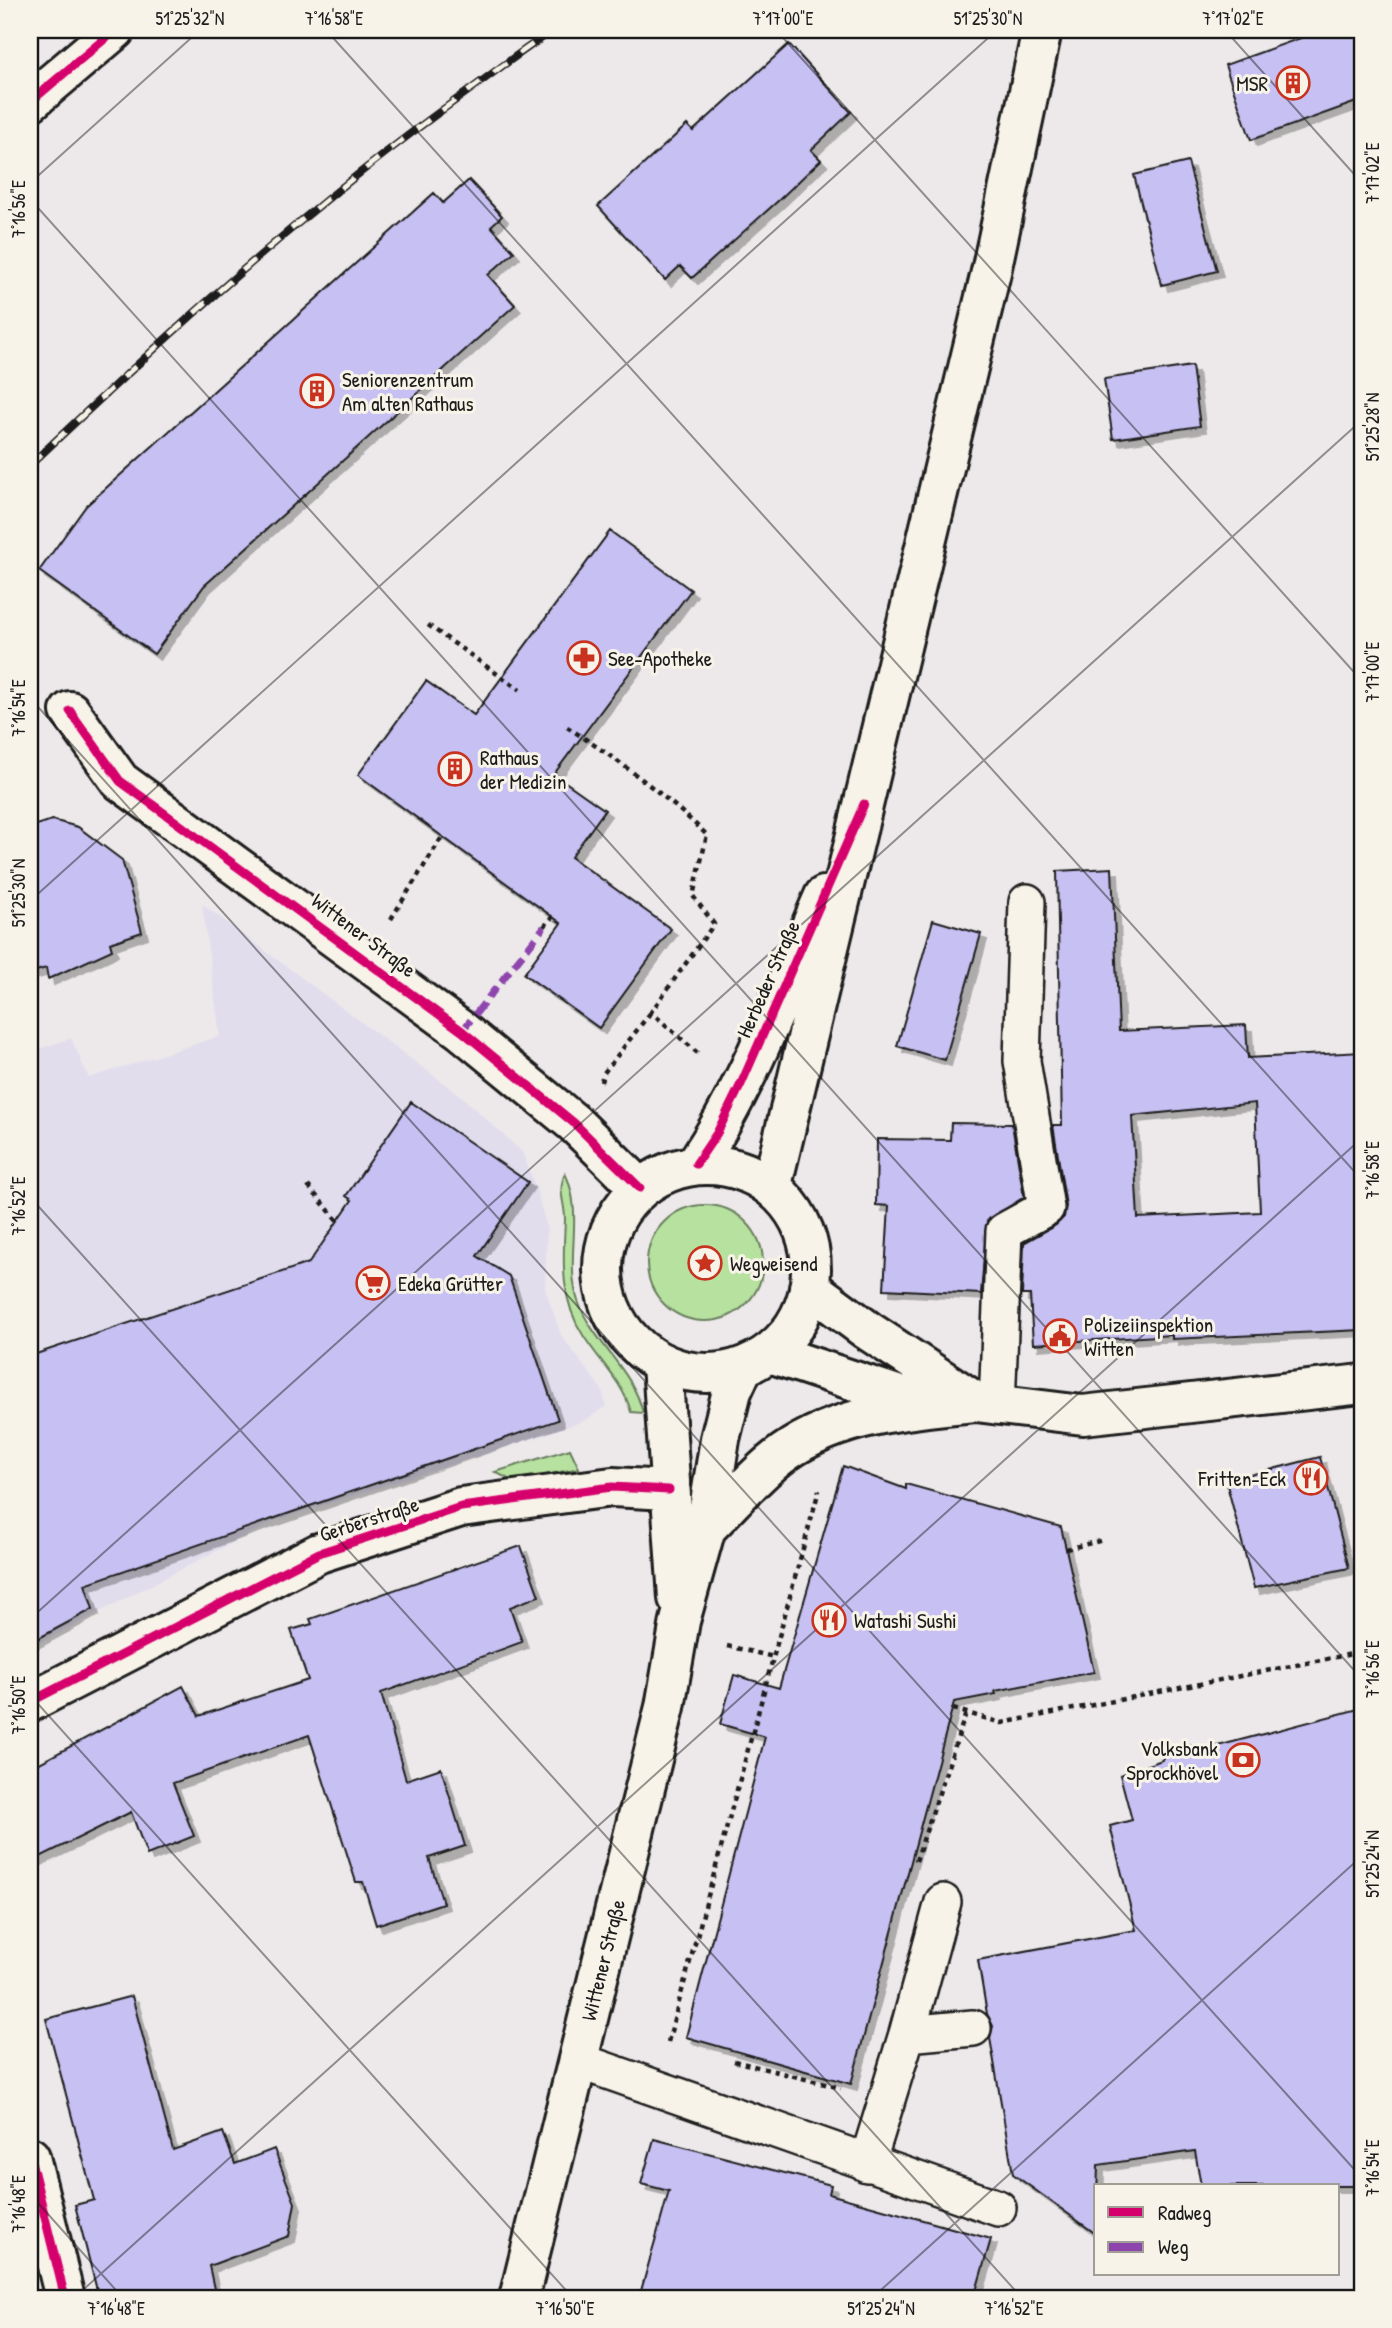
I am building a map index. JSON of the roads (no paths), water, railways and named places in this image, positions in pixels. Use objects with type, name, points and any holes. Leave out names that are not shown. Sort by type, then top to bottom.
[{"type":"main road","points":[[30,103],[115,30]]},
{"type":"main road","points":[[772,1185],[864,804],[1012,170],[1042,30]]},
{"type":"main road","name":"Wittener Straße","points":[[70,711],[120,781],[367,958],[517,1075],[574,1123],[640,1188]]},
{"type":"main road","name":"Herbeder Straße","points":[[696,1164],[717,1133],[742,1082],[864,804]]},
{"type":"main road","points":[[756,1360],[795,1327],[809,1287],[812,1263],[807,1235],[793,1207],[772,1185],[736,1168],[696,1164],[666,1172],[640,1188],[618,1215],[605,1247],[603,1282],[613,1316],[634,1344],[662,1364],[696,1373],[756,1360],[930,1406]]},
{"type":"main road","points":[[809,1287],[867,1330],[986,1404]]},
{"type":"main road","name":"Wittener Straße","points":[[519,2298],[665,1707],[680,1621],[706,1528],[720,1439],[732,1391],[756,1360]]},
{"type":"main road","name":"Wittener Straße","points":[[662,1364],[668,1490],[680,1621]]},
{"type":"main road","points":[[706,1528],[784,1453],[831,1426],[930,1406],[986,1404],[1083,1415],[1362,1384]]},
{"type":"main road","name":"Gerberstraße","points":[[30,1702],[319,1553],[461,1507],[612,1487],[668,1490]]},
{"type":"main road","points":[[30,2157],[65,2298]]},
{"type":"lane","points":[[986,1404],[1004,1231],[1046,1208],[1022,1062],[1027,902]]},
{"type":"lane","points":[[867,2164],[907,2034],[943,1902]]},
{"type":"lane","points":[[907,2034],[973,2028]]},
{"type":"lane","points":[[579,2061],[998,2208]]},
{"type":"railway","points":[[30,465],[133,368],[292,228],[403,139],[554,30]]},
{"type":"place","name":"MSR","points":[[1293,83]]},
{"type":"place","name":"Seniorenzentrum Am alten Rathaus","points":[[317,391]]},
{"type":"place","name":"See-Apotheke","points":[[584,658]]},
{"type":"place","name":"Rathaus der Medizin","points":[[455,769]]},
{"type":"place","name":"Wegweisend","points":[[705,1263]]},
{"type":"place","name":"Edeka Grütter","points":[[373,1283]]},
{"type":"place","name":"Polizeiinspektion Witten","points":[[1060,1336]]},
{"type":"place","name":"Fritten-Eck","points":[[1311,1478]]},
{"type":"place","name":"Watashi Sushi","points":[[829,1620]]},
{"type":"place","name":"Volksbank Sprockhövel","points":[[1243,1760]]}]
